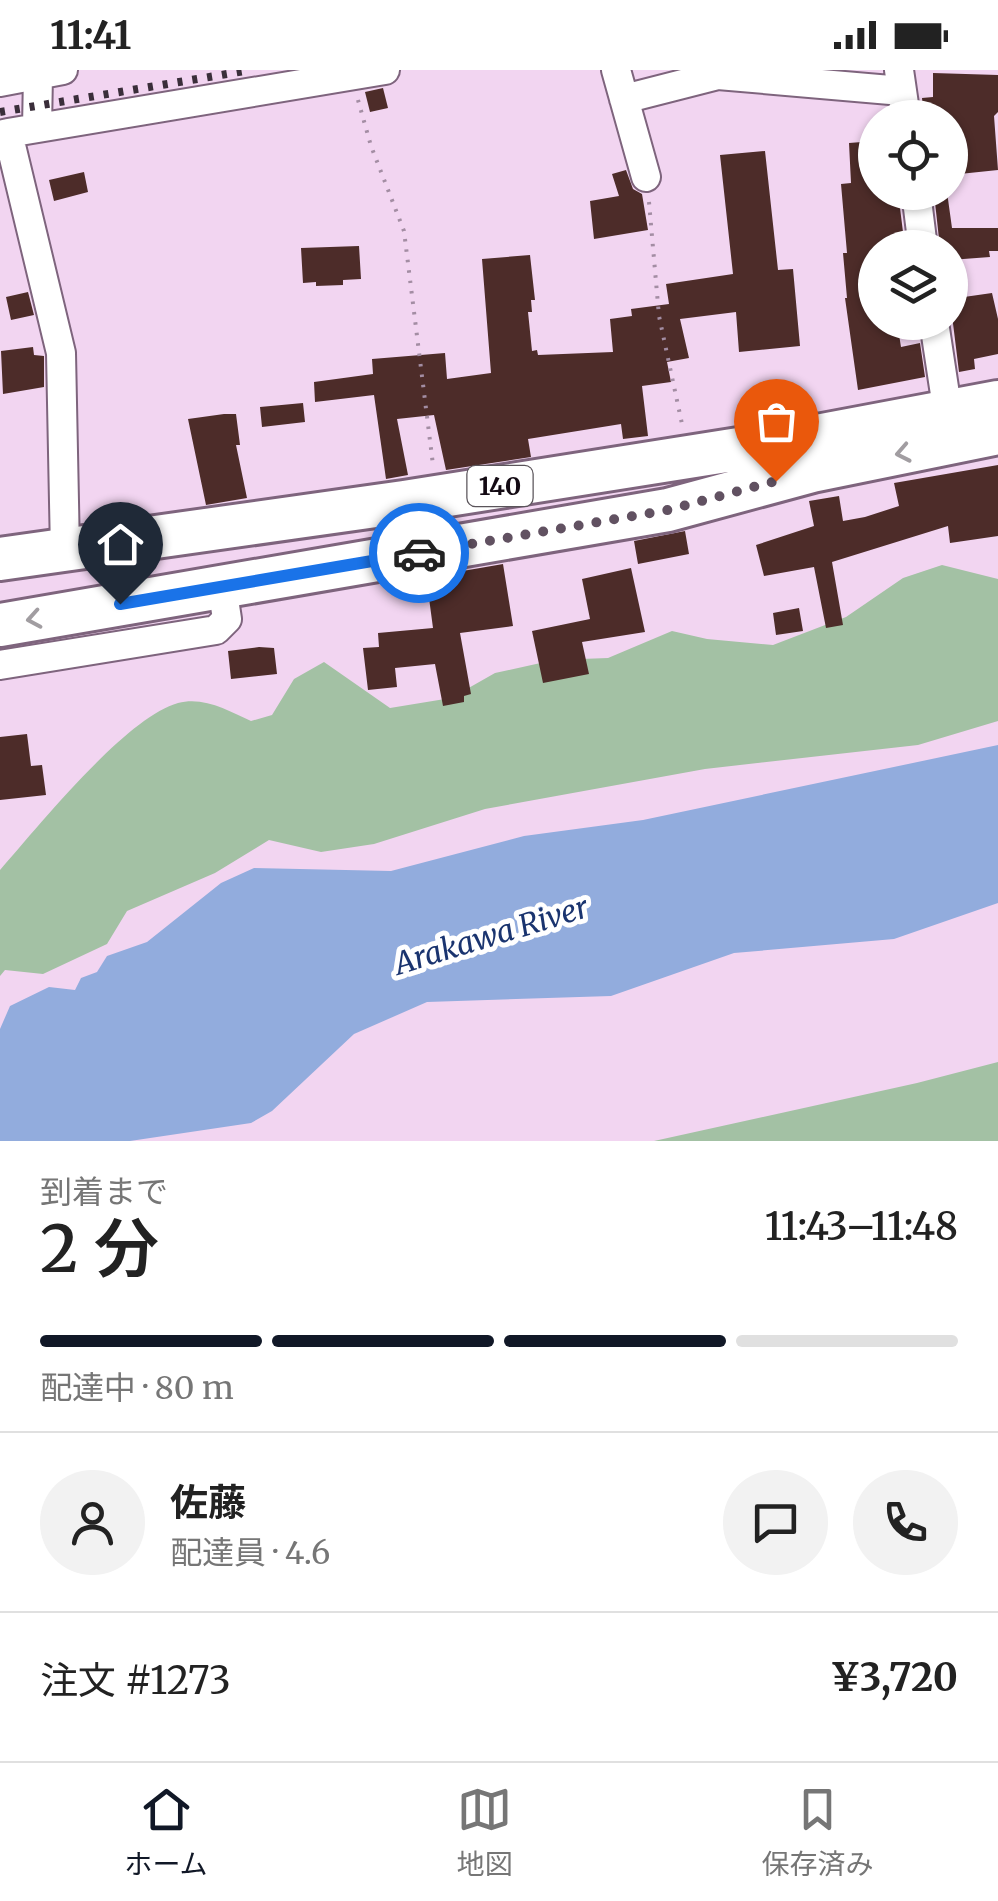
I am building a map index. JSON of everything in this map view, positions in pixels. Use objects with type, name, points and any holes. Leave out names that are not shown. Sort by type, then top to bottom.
[{"type":"highway","name":"140","points":[[950,428],[998,402]]},
{"type":"highway","name":"140","points":[[0,584],[424,510],[804,455],[950,428],[998,433]]},
{"type":"highway","name":"140","points":[[0,559],[424,510],[690,455],[804,455]]},
{"type":"highway","name":"140","points":[[0,625],[668,510],[804,455]]},
{"type":"street","points":[[64,551],[61,353],[4,134],[385,70]]},
{"type":"street","points":[[616,70],[646,177]]},
{"type":"street","points":[[0,82],[51,72],[37,128]]},
{"type":"street","points":[[624,99],[718,76],[902,93]]},
{"type":"street","points":[[937,340],[950,428]]},
{"type":"street","points":[[0,665],[216,630],[227,619],[222,586]]},
{"type":"path","points":[[351,76],[371,146],[404,231],[414,295],[424,510]]},
{"type":"path","points":[[646,177],[659,316],[690,455]]},
{"type":"green space","points":[[942,565],[998,579],[998,721],[918,745],[705,769],[485,809],[374,844],[321,852],[269,840],[215,873],[127,911],[107,944],[43,974],[5,970],[0,976],[0,870],[109,751],[157,712],[188,701],[207,703],[251,721],[272,715],[294,679],[324,662],[390,708],[451,698],[495,673],[554,660],[608,658],[672,631],[707,639],[773,645],[846,617],[903,578]]},
{"type":"green space","points":[[998,1062],[998,1141],[654,1141],[917,1083]]},
{"type":"water","name":"Arakawa River","points":[[998,745],[998,903],[894,939],[734,953],[611,996],[427,1002],[354,1034],[272,1111],[251,1123],[130,1141],[0,1141],[0,1029],[10,1006],[49,987],[75,990],[81,978],[97,972],[107,956],[147,942],[221,883],[254,868],[391,871],[524,836],[643,820]]},
{"type":"building","points":[[933,73],[998,75],[998,112],[994,116],[998,170],[968,173],[968,100],[922,100],[933,97]]},
{"type":"building","points":[[383,88],[388,108],[370,112],[365,92]]},
{"type":"building","points":[[858,142],[858,210],[900,210],[903,230],[858,230],[858,340],[900,340],[901,347],[920,343],[925,377],[858,390],[843,253],[847,253],[841,184],[851,183],[849,143]]},
{"type":"building","points":[[765,151],[778,270],[793,269],[800,346],[739,352],[736,312],[680,319],[689,358],[667,362],[671,382],[642,386],[648,436],[623,439],[621,424],[528,439],[531,457],[446,470],[434,415],[397,419],[408,475],[386,479],[374,395],[315,402],[314,382],[373,374],[372,359],[445,353],[447,379],[491,373],[482,259],[530,255],[535,300],[531,300],[532,312],[528,312],[532,351],[537,350],[538,355],[613,352],[610,319],[632,316],[631,309],[669,304],[666,284],[733,274],[720,155]]},
{"type":"building","points":[[626,170],[633,189],[642,194],[648,230],[594,239],[590,201],[619,196],[612,174]]},
{"type":"building","points":[[84,172],[88,192],[54,201],[49,180]]},
{"type":"building","points":[[936,210],[950,210],[952,228],[998,228],[998,251],[989,251],[990,257],[968,259],[968,230],[938,230]]},
{"type":"building","points":[[359,246],[361,279],[343,280],[343,285],[303,283],[301,248]]},
{"type":"building","points":[[28,292],[34,315],[11,320],[6,297]]},
{"type":"building","points":[[992,293],[998,319],[998,354],[974,359],[975,369],[959,372],[955,340],[968,340],[968,296]]},
{"type":"building","points":[[33,347],[34,355],[44,356],[44,387],[3,394],[1,351]]},
{"type":"building","points":[[303,403],[305,422],[262,427],[260,407]]},
{"type":"building","points":[[236,414],[240,445],[236,445],[247,498],[206,505],[188,419]]},
{"type":"building","points":[[998,465],[998,536],[950,543],[948,526],[832,562],[843,625],[826,628],[814,567],[764,576],[756,545],[814,526],[809,501],[839,496],[843,521],[865,517],[899,506],[894,483]]},
{"type":"building","points":[[685,531],[689,554],[638,564],[634,541]]},
{"type":"building","points":[[503,564],[513,626],[460,633],[471,694],[464,696],[464,702],[443,706],[435,664],[395,668],[397,687],[368,690],[363,648],[379,647],[378,633],[433,628],[429,598],[435,597],[434,576]]},
{"type":"building","points":[[631,568],[645,632],[582,642],[589,674],[543,683],[532,631],[590,619],[582,579]]},
{"type":"building","points":[[799,608],[803,631],[776,635],[773,613]]},
{"type":"building","points":[[274,648],[277,674],[231,679],[228,651]]},
{"type":"building","points":[[27,734],[31,766],[42,765],[46,795],[0,800],[0,737]]},
{"type":"railway","points":[[0,112],[251,70]]},
{"type":"way so far","points":[[419,553],[668,510],[776,481]]},
{"type":"route","points":[[120,604],[419,553]]}]
